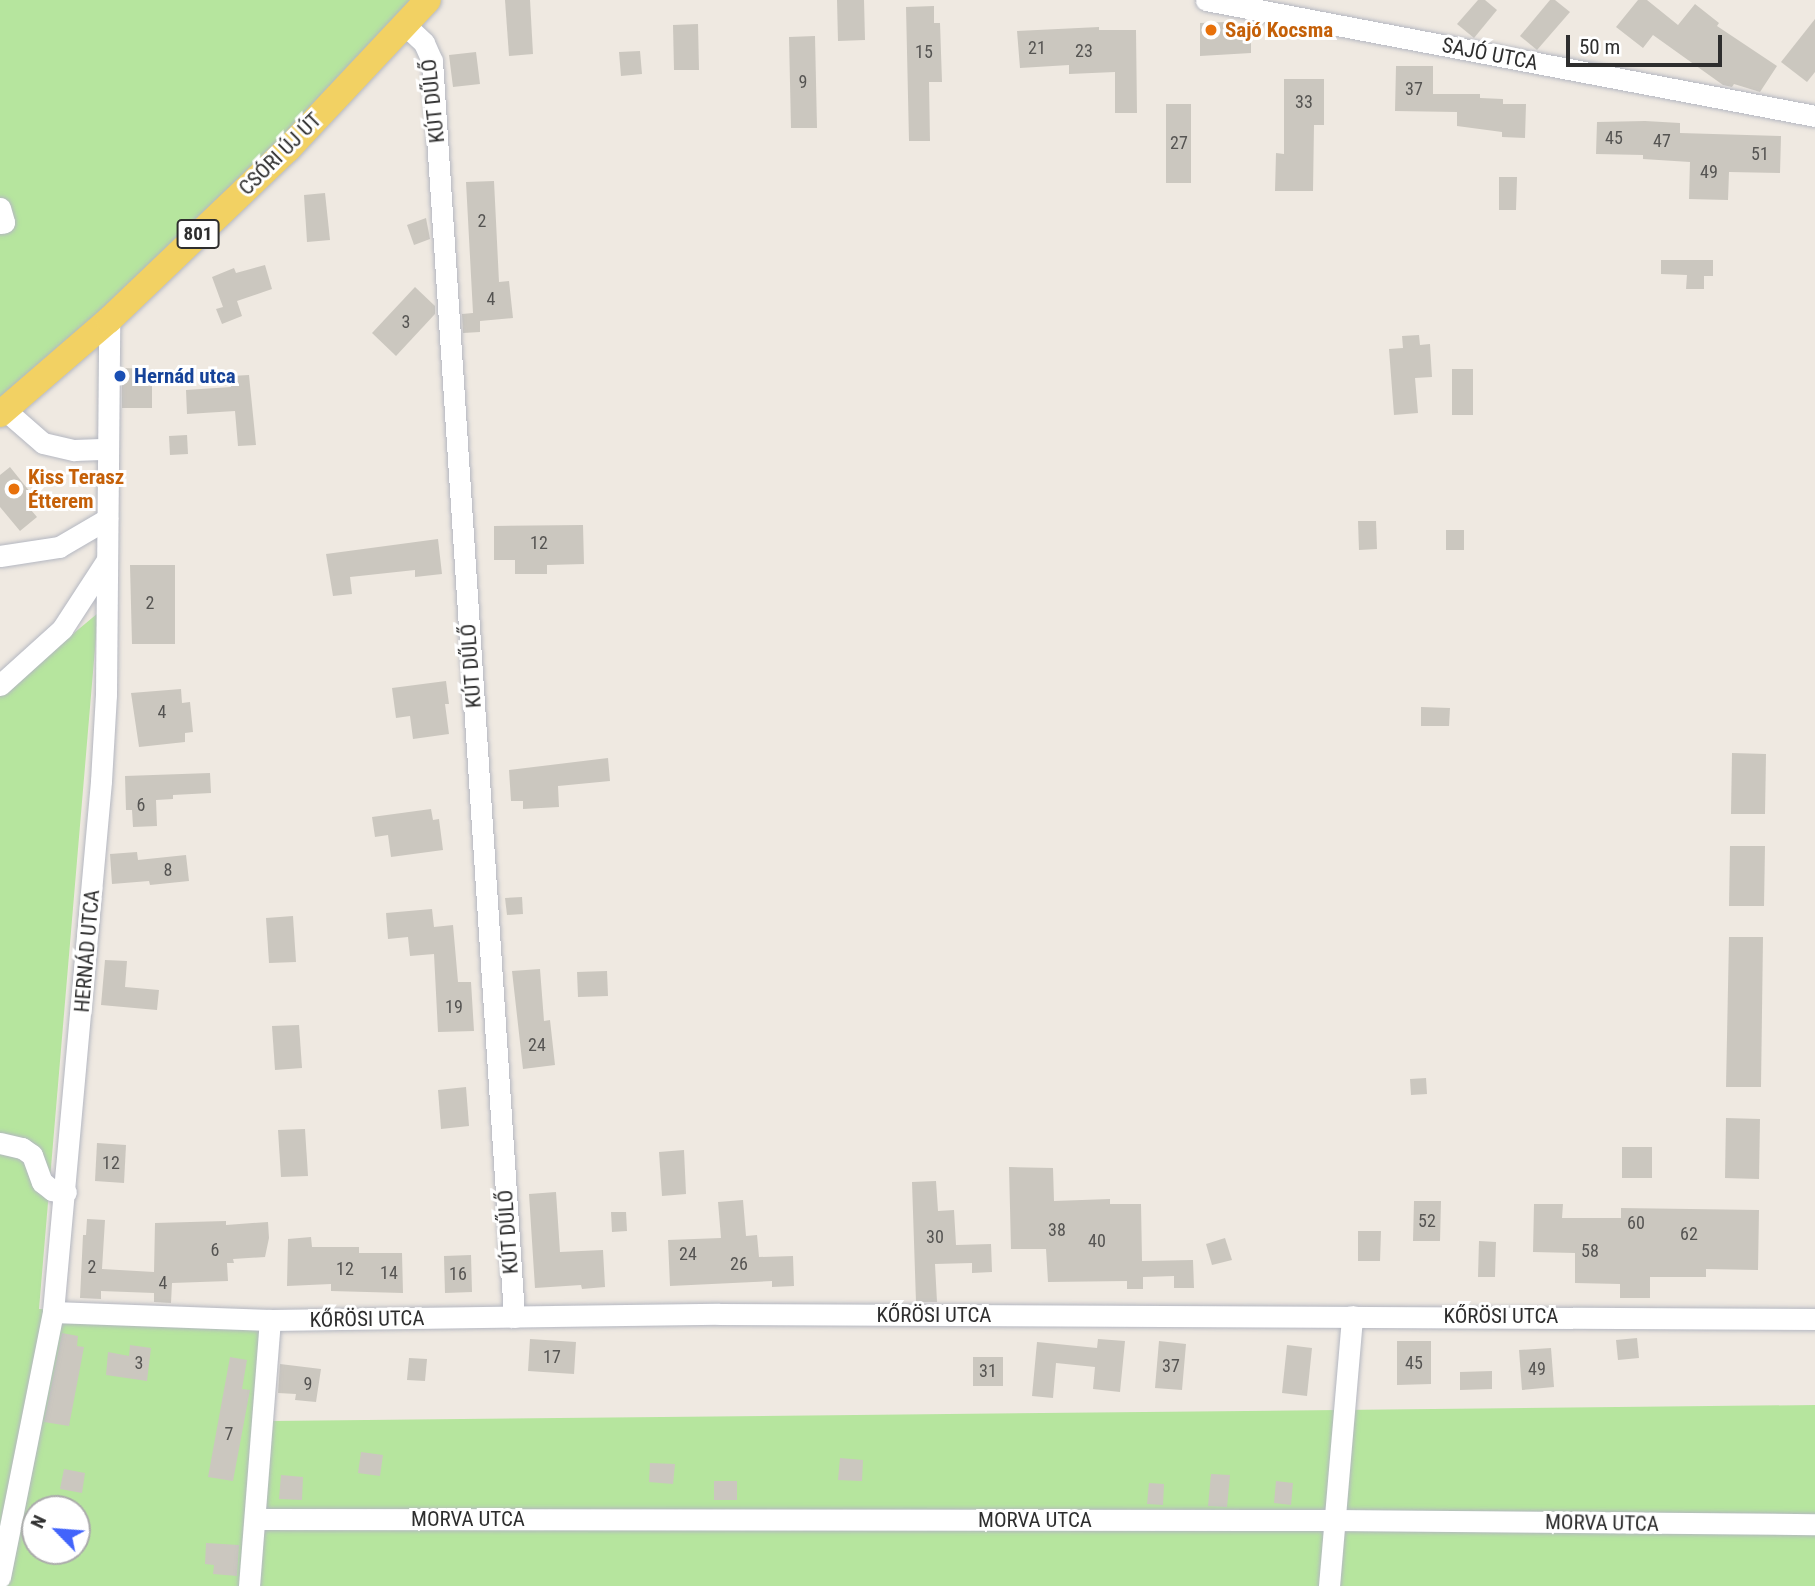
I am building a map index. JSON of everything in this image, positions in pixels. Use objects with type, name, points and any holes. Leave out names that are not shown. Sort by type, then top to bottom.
[{"type":"main road","name":"CSÓRI ÚJ ÚT","points":[[2,412],[108,320],[288,149],[428,0]]},
{"type":"street","name":"SAJÓ UTCA","points":[[1206,0],[1815,116]]},
{"type":"street","name":"KÚT DŰLŐ","points":[[405,25],[424,43],[432,61],[514,1317]]},
{"type":"street","name":"HERNÁD UTCA","points":[[0,1577],[9,1479],[53,1312],[66,1192],[101,781],[107,560],[108,320]]},
{"type":"street","points":[[2,412],[43,443],[74,450],[108,449]]},
{"type":"street","points":[[0,556],[60,547],[107,519]]},
{"type":"street","points":[[0,685],[62,629],[107,560]]},
{"type":"street","points":[[0,1143],[22,1148],[32,1155],[42,1182],[52,1190],[66,1192]]},
{"type":"street","name":"KŐRÖSI UTCA","points":[[53,1312],[270,1321],[719,1314],[1815,1319]]},
{"type":"street","points":[[1329,1586],[1352,1316]]},
{"type":"street","points":[[249,1586],[270,1321]]},
{"type":"street","name":"MORVA UTCA","points":[[256,1519],[1334,1520],[1815,1524]]},
{"type":"green space","points":[[0,0],[428,0],[0,414]]},
{"type":"green space","points":[[98,613],[39,1309],[276,1311],[271,1421],[1815,1405],[1815,1586],[0,1586],[0,695]]},
{"type":"building","points":[[505,0],[530,0],[533,54],[509,56]]},
{"type":"building","points":[[837,0],[864,0],[865,40],[838,41]]},
{"type":"building","points":[[1478,0],[1485,0],[1497,10],[1474,38],[1457,24]]},
{"type":"building","points":[[1550,0],[1555,0],[1570,12],[1537,50],[1520,36]]},
{"type":"building","points":[[1638,0],[1647,0],[1678,25],[1695,4],[1719,23],[1717,26],[1777,66],[1760,92],[1734,84],[1732,87],[1723,85],[1653,35],[1643,48],[1616,27]]},
{"type":"building","points":[[934,6],[934,23],[940,23],[942,82],[929,82],[930,141],[909,141],[906,7]]},
{"type":"building","points":[[1815,19],[1815,72],[1807,82],[1781,62]]},
{"type":"building","points":[[1226,22],[1226,30],[1251,30],[1251,53],[1200,56],[1200,23]]},
{"type":"building","points":[[698,24],[699,70],[674,70],[673,25]]},
{"type":"building","points":[[1099,27],[1099,30],[1136,30],[1137,113],[1115,113],[1115,72],[1069,74],[1069,65],[1020,68],[1017,31]]},
{"type":"building","points":[[815,36],[817,128],[791,128],[789,37]]},
{"type":"building","points":[[640,51],[642,74],[621,76],[619,52]]},
{"type":"building","points":[[476,52],[480,84],[453,87],[449,55]]},
{"type":"building","points":[[1396,66],[1433,66],[1433,94],[1480,94],[1480,98],[1503,99],[1503,104],[1526,104],[1525,138],[1502,137],[1502,132],[1457,126],[1457,112],[1395,111]]},
{"type":"building","points":[[1284,79],[1324,79],[1324,125],[1314,125],[1313,191],[1275,191],[1276,153],[1284,154]]},
{"type":"building","points":[[1166,104],[1191,104],[1191,183],[1166,183]]},
{"type":"building","points":[[1597,122],[1680,123],[1680,133],[1781,136],[1780,173],[1729,172],[1728,200],[1689,199],[1690,162],[1643,159],[1643,155],[1596,154]]},
{"type":"building","points":[[1499,177],[1517,177],[1516,210],[1499,210]]},
{"type":"building","points":[[494,181],[499,282],[509,281],[513,318],[480,321],[480,332],[463,333],[462,314],[473,313],[466,182]]},
{"type":"building","points":[[325,193],[330,240],[307,242],[304,195]]},
{"type":"building","points":[[426,218],[430,239],[414,245],[407,225]]},
{"type":"building","points":[[1661,260],[1713,260],[1713,276],[1704,276],[1704,289],[1686,289],[1687,275],[1661,274]]},
{"type":"building","points":[[265,265],[272,289],[237,301],[242,316],[222,324],[216,309],[223,307],[212,277],[234,268],[236,273]]},
{"type":"building","points":[[415,287],[435,306],[435,314],[396,356],[372,333]]},
{"type":"building","points":[[1419,335],[1420,345],[1430,344],[1432,377],[1415,378],[1418,413],[1394,415],[1389,349],[1403,348],[1402,336]]},
{"type":"building","points":[[122,368],[152,369],[152,408],[122,408]]},
{"type":"building","points":[[1452,369],[1473,369],[1473,415],[1452,415]]},
{"type":"building","points":[[249,375],[256,445],[238,446],[235,411],[187,414],[186,390],[231,387],[231,376]]},
{"type":"building","points":[[187,435],[188,454],[170,455],[169,436]]},
{"type":"building","name":"Kiss Terasz Étterem","points":[[10,467],[39,503],[31,510],[37,517],[20,531],[0,507],[0,475]]},
{"type":"building","points":[[1358,521],[1376,521],[1377,549],[1359,550]]},
{"type":"building","points":[[583,525],[584,564],[547,565],[547,574],[515,574],[515,560],[494,560],[494,526]]},
{"type":"building","points":[[1446,530],[1464,530],[1464,550],[1446,550]]},
{"type":"building","points":[[438,539],[442,574],[415,577],[415,570],[350,577],[352,594],[333,596],[326,554]]},
{"type":"building","points":[[130,565],[175,565],[175,644],[132,644]]},
{"type":"building","points":[[446,681],[449,704],[445,704],[449,734],[413,739],[410,716],[396,718],[392,688]]},
{"type":"building","points":[[181,689],[182,703],[190,702],[193,732],[185,733],[185,742],[139,747],[131,693]]},
{"type":"building","points":[[1421,707],[1450,708],[1449,726],[1421,726]]},
{"type":"building","points":[[1732,753],[1766,754],[1765,814],[1731,814]]},
{"type":"building","points":[[608,758],[610,781],[558,786],[559,807],[523,809],[523,801],[511,801],[509,770]]},
{"type":"building","points":[[210,773],[211,793],[173,795],[173,799],[156,800],[157,826],[133,827],[132,810],[126,810],[125,776]]},
{"type":"building","points":[[431,809],[433,820],[439,819],[443,850],[391,857],[388,835],[375,837],[372,817]]},
{"type":"building","points":[[1730,846],[1765,846],[1764,906],[1729,906]]},
{"type":"building","points":[[137,852],[138,860],[186,855],[189,881],[150,885],[149,881],[112,884],[110,854]]},
{"type":"building","points":[[522,897],[523,914],[507,915],[505,898]]},
{"type":"building","points":[[432,909],[434,927],[453,925],[458,982],[471,982],[474,1031],[438,1032],[434,954],[410,956],[408,937],[388,939],[386,913]]},
{"type":"building","points":[[293,916],[296,962],[269,963],[266,918]]},
{"type":"building","points":[[1729,937],[1763,937],[1761,1087],[1726,1087]]},
{"type":"building","points":[[105,960],[127,961],[125,987],[159,990],[157,1010],[101,1005]]},
{"type":"building","points":[[540,969],[544,1021],[550,1020],[555,1065],[523,1069],[512,971]]},
{"type":"building","points":[[607,971],[608,996],[578,997],[577,972]]},
{"type":"building","points":[[299,1025],[302,1068],[275,1070],[272,1026]]},
{"type":"building","points":[[1426,1078],[1427,1094],[1411,1095],[1410,1079]]},
{"type":"building","points":[[466,1087],[469,1126],[441,1129],[438,1090]]},
{"type":"building","points":[[1726,1118],[1760,1119],[1759,1179],[1725,1178]]},
{"type":"building","points":[[305,1129],[308,1176],[281,1177],[278,1130]]},
{"type":"building","points":[[97,1143],[126,1145],[124,1183],[95,1181]]},
{"type":"building","points":[[1622,1147],[1652,1147],[1652,1178],[1622,1178]]},
{"type":"building","points":[[684,1150],[686,1194],[662,1196],[659,1152]]},
{"type":"building","points":[[1009,1167],[1053,1168],[1054,1201],[1110,1199],[1110,1204],[1141,1204],[1142,1261],[1193,1260],[1194,1288],[1174,1288],[1174,1276],[1143,1277],[1143,1289],[1127,1289],[1127,1281],[1048,1282],[1046,1249],[1011,1249]]},
{"type":"building","points":[[936,1181],[938,1211],[954,1210],[956,1245],[991,1244],[992,1272],[972,1273],[972,1263],[935,1264],[937,1302],[916,1302],[912,1182]]},
{"type":"building","points":[[556,1192],[560,1252],[603,1250],[605,1287],[582,1289],[581,1285],[535,1288],[529,1194]]},
{"type":"building","points":[[743,1200],[746,1236],[757,1235],[759,1257],[793,1256],[794,1286],[772,1287],[772,1281],[670,1286],[668,1240],[721,1238],[718,1202]]},
{"type":"building","points":[[1414,1201],[1441,1201],[1440,1241],[1413,1241]]},
{"type":"building","points":[[1534,1204],[1563,1204],[1562,1218],[1621,1218],[1621,1208],[1759,1210],[1758,1270],[1706,1269],[1706,1277],[1650,1277],[1650,1298],[1620,1298],[1620,1284],[1575,1283],[1575,1253],[1533,1252]]},
{"type":"building","points":[[611,1212],[626,1212],[627,1231],[612,1232]]},
{"type":"building","points":[[87,1219],[105,1220],[102,1269],[154,1272],[155,1223],[226,1221],[226,1225],[268,1222],[269,1238],[265,1257],[233,1259],[234,1263],[227,1263],[228,1281],[172,1283],[171,1303],[154,1302],[154,1293],[101,1291],[101,1299],[80,1298],[83,1235],[86,1235]]},
{"type":"building","points":[[1358,1231],[1381,1231],[1380,1261],[1358,1261]]},
{"type":"building","points":[[311,1237],[312,1247],[359,1247],[359,1253],[402,1253],[403,1293],[331,1291],[331,1284],[287,1286],[288,1239]]},
{"type":"building","points":[[1225,1238],[1232,1260],[1212,1265],[1206,1244]]},
{"type":"building","points":[[1479,1241],[1496,1242],[1495,1277],[1478,1277]]},
{"type":"building","points":[[471,1255],[472,1292],[445,1293],[444,1256]]},
{"type":"building","points":[[62,1333],[78,1336],[77,1346],[84,1347],[69,1426],[44,1422]]},
{"type":"building","points":[[1637,1338],[1639,1358],[1618,1360],[1616,1340]]},
{"type":"building","points":[[530,1339],[576,1342],[574,1374],[528,1371]]},
{"type":"building","points":[[1098,1339],[1125,1341],[1120,1392],[1093,1389],[1095,1367],[1056,1363],[1053,1398],[1032,1396],[1037,1342],[1097,1348]]},
{"type":"building","points":[[1159,1341],[1186,1344],[1182,1390],[1155,1388]]},
{"type":"building","points":[[1397,1341],[1431,1341],[1431,1384],[1397,1385]]},
{"type":"building","points":[[130,1345],[151,1348],[147,1381],[106,1375],[108,1352],[129,1356]]},
{"type":"building","points":[[1287,1345],[1312,1348],[1307,1396],[1282,1393]]},
{"type":"building","points":[[1551,1348],[1554,1387],[1522,1390],[1519,1350]]},
{"type":"building","points":[[230,1357],[247,1360],[242,1389],[250,1390],[233,1481],[208,1477]]},
{"type":"building","points":[[973,1357],[1003,1357],[1003,1386],[973,1386]]},
{"type":"building","points":[[409,1358],[427,1359],[425,1381],[407,1380]]},
{"type":"building","points":[[280,1364],[321,1369],[316,1402],[295,1400],[296,1394],[278,1393]]},
{"type":"building","points":[[1492,1371],[1492,1389],[1460,1390],[1460,1372]]},
{"type":"building","points":[[361,1452],[383,1455],[380,1476],[358,1473]]},
{"type":"building","points":[[840,1458],[863,1460],[862,1481],[838,1480]]},
{"type":"building","points":[[650,1463],[675,1464],[673,1484],[649,1482]]},
{"type":"building","points":[[64,1469],[85,1473],[82,1493],[60,1489]]},
{"type":"building","points":[[1211,1474],[1230,1475],[1227,1507],[1208,1506]]},
{"type":"building","points":[[281,1475],[303,1477],[302,1500],[279,1499]]},
{"type":"building","points":[[714,1481],[737,1481],[737,1500],[714,1500]]},
{"type":"building","points":[[1276,1481],[1293,1483],[1291,1505],[1274,1503]]},
{"type":"building","points":[[1149,1483],[1164,1484],[1163,1505],[1147,1504]]},
{"type":"building","points":[[206,1543],[239,1545],[237,1576],[213,1574],[214,1565],[205,1564]]},
{"type":"place","name":"Sajó Kocsma","points":[[1211,30]]},
{"type":"place","name":"Hernád utca","points":[[120,376]]},
{"type":"place","name":"Kiss Terasz Étterem","points":[[14,489]]}]
